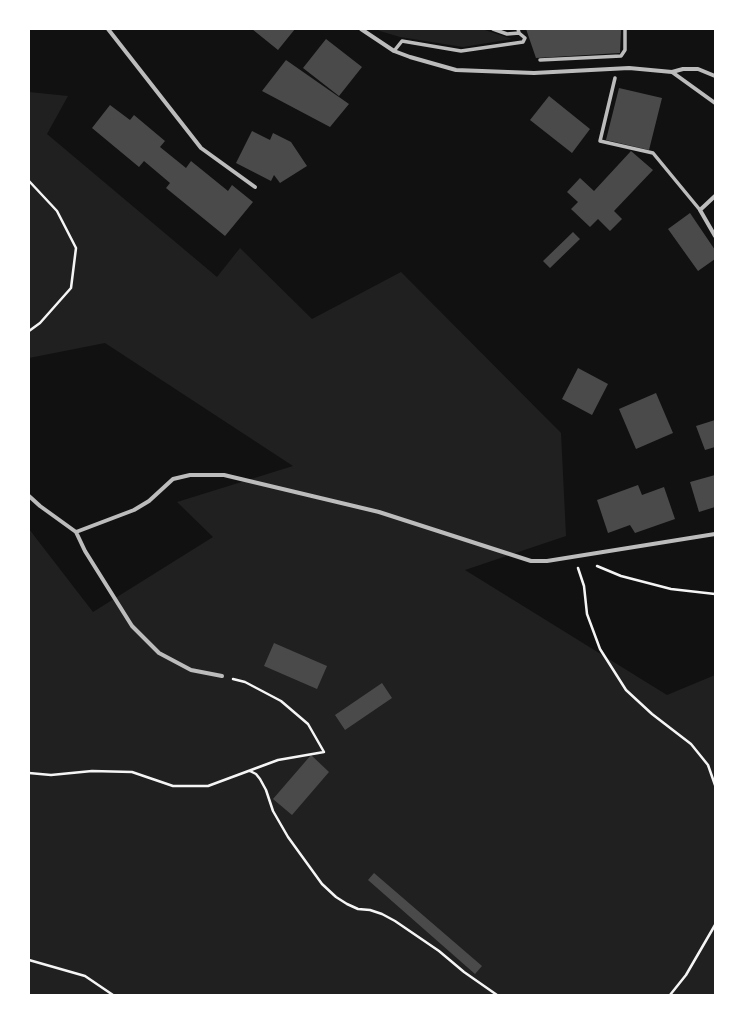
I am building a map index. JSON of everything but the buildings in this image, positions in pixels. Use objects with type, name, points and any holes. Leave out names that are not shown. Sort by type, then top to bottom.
[{"type":"street","points":[[108,29],[201,148],[255,187]]},
{"type":"street","points":[[361,29],[394,51],[456,70],[534,73],[629,68],[672,72],[698,69],[715,76]]},
{"type":"street","points":[[394,51],[402,41],[461,51],[523,42],[525,38],[519,31],[507,34],[493,29]]},
{"type":"street","points":[[540,60],[621,56],[624,50],[625,29]]},
{"type":"street","points":[[672,72],[715,104]]},
{"type":"street","points":[[615,78],[600,141],[654,154],[700,210],[715,236]]},
{"type":"street","points":[[700,210],[715,196]]},
{"type":"street","points":[[76,532],[134,510],[149,501],[173,480],[190,475],[224,475],[379,512],[531,561],[547,560],[715,534]]},
{"type":"street","points":[[29,496],[40,506],[76,532],[85,551],[132,626],[158,653],[191,670],[222,676]]},
{"type":"path","points":[[29,181],[57,212],[76,248],[71,288],[40,323],[29,331]]},
{"type":"path","points":[[574,556],[621,576],[664,588],[715,594]]},
{"type":"path","points":[[574,556],[584,586],[587,614],[600,648],[626,690],[652,714],[691,744],[708,765],[715,785]]},
{"type":"path","points":[[29,773],[51,775],[92,771],[132,772],[173,786],[208,786],[278,760],[324,752],[308,724],[282,701],[245,682],[222,676]]},
{"type":"path","points":[[250,771],[256,774],[260,779],[266,790],[273,811],[288,837],[322,884],[336,897],[358,909],[370,910],[395,921],[439,951],[464,972],[497,995]]},
{"type":"path","points":[[670,995],[686,975],[715,924]]},
{"type":"path","points":[[29,960],[86,976],[113,995]]},
{"type":"shaded area","points":[[377,29],[482,29],[512,39],[463,47],[400,37]]},
{"type":"shaded area","points":[[29,92],[68,96],[47,134],[217,277],[240,248],[312,319],[401,272],[561,433],[566,536],[465,570],[667,695],[715,675],[715,995],[29,995],[29,529],[93,612],[213,537],[177,502],[293,466],[105,343],[29,358]]}]
